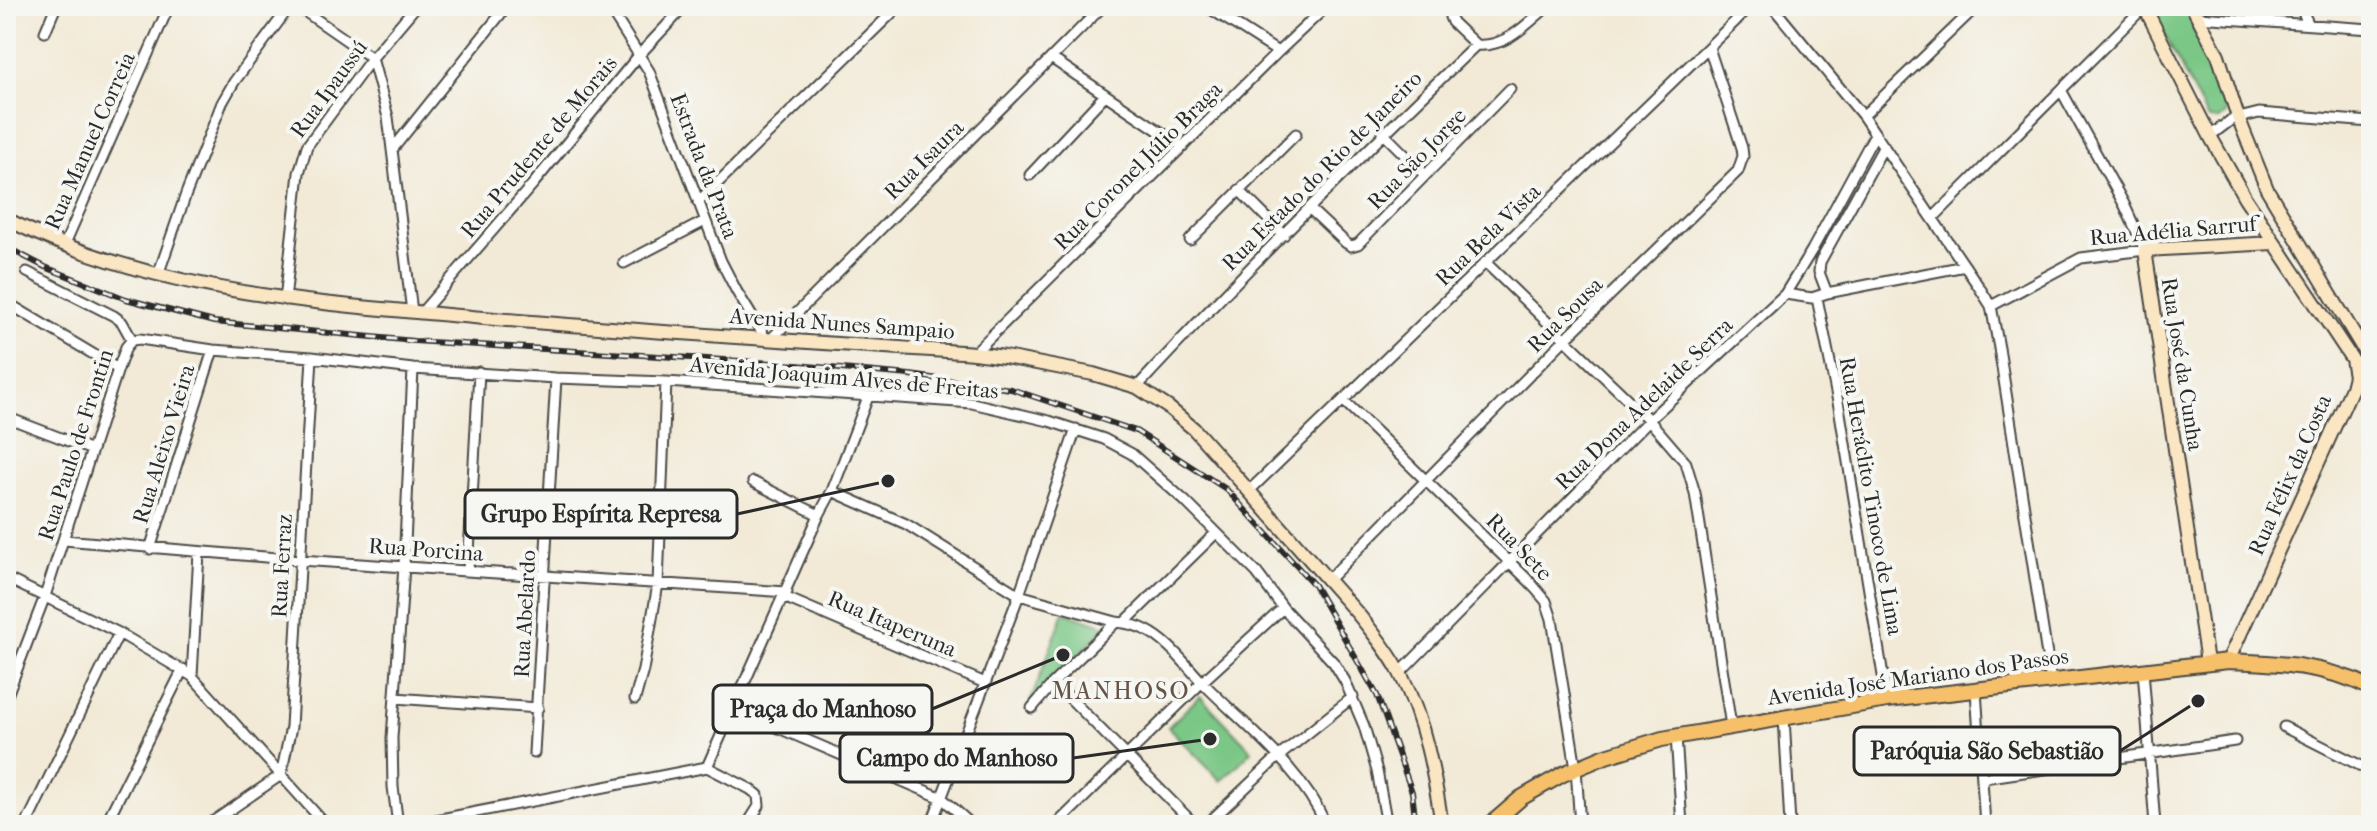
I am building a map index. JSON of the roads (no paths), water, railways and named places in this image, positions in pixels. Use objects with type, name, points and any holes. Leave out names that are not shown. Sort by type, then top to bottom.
[{"type":"main road","name":"Avenida José Mariano dos Passos","points":[[1490,825],[1533,790],[1576,768],[1635,746],[1676,736],[1887,700],[2228,661],[2284,663],[2316,668],[2371,688]]},
{"type":"street","points":[[45,32],[56,6]]},
{"type":"street","name":"Rua Manuel Correia","points":[[64,246],[169,6]]},
{"type":"street","points":[[158,275],[222,103],[290,6]]},
{"type":"street","name":"Rua Ipaussú","points":[[285,300],[299,173],[307,146],[372,58],[416,6]]},
{"type":"street","points":[[392,150],[507,6]]},
{"type":"street","name":"Estrada da Prata","points":[[608,6],[640,54],[657,91],[705,221],[737,292],[769,339]]},
{"type":"street","name":"Rua Prudente de Morais","points":[[417,312],[533,184],[640,54],[685,6]]},
{"type":"street","points":[[698,202],[899,6]]},
{"type":"street","name":"Rua Isaura","points":[[769,339],[1103,6]]},
{"type":"street","points":[[1206,6],[1278,52]]},
{"type":"street","name":"Rua Coronel Júlio Braga","points":[[974,353],[1327,6]]},
{"type":"street","points":[[1453,6],[1452,22],[1476,45]]},
{"type":"street","name":"Rua Estado do Rio de Janeiro","points":[[1137,387],[1251,266],[1476,45],[1492,44],[1513,35],[1548,6]]},
{"type":"street","name":"Rua Bela Vista","points":[[1250,490],[1751,6]]},
{"type":"street","points":[[1772,6],[1863,116],[1991,306],[2051,681]]},
{"type":"street","points":[[1863,116],[1977,6]]},
{"type":"street","points":[[1933,218],[2144,6]]},
{"type":"street","name":"Rua Félix da Costa","points":[[2144,6],[2245,198],[2352,359],[2355,376],[2228,661]]},
{"type":"street","points":[[2300,6],[2308,23]]},
{"type":"street","points":[[302,7],[372,58],[388,117],[417,312]]},
{"type":"street","points":[[2195,12],[2371,29]]},
{"type":"street","points":[[2195,12],[2218,55],[2238,117],[2267,189],[2371,362]]},
{"type":"street","name":"Rua Sousa","points":[[1328,580],[1566,338],[1740,168],[1742,148],[1709,48]]},
{"type":"street","points":[[1051,58],[1183,147]]},
{"type":"street","name":"Rua São Jorge","points":[[1310,209],[1346,243],[1354,246],[1510,89]]},
{"type":"street","name":"Rua José da Cunha","points":[[2061,90],[2124,204],[2145,250],[2207,662]]},
{"type":"street","points":[[1030,175],[1105,95]]},
{"type":"street","points":[[2210,136],[2238,117],[2259,113],[2371,122]]},
{"type":"street","points":[[1383,133],[1425,175]]},
{"type":"street","points":[[1190,240],[1296,134]]},
{"type":"street","name":"Rua Dona Adelaide Serra","points":[[1400,673],[1649,420],[1785,294],[1875,134]]},
{"type":"street","points":[[1827,293],[1819,272],[1820,262],[1884,146]]},
{"type":"street","points":[[1239,190],[1284,235]]},
{"type":"street","name":"Avenida Nunes Sampaio","points":[[6,219],[64,246],[117,265],[285,300],[663,333],[974,353],[1093,374],[1137,387],[1194,429],[1358,614],[1400,673],[1424,734],[1442,825]]},
{"type":"street","points":[[624,263],[705,221]]},
{"type":"street","name":"Rua Adélia Sarruf","points":[[1991,306],[2081,258],[2145,250],[2274,243]]},
{"type":"street","points":[[1485,262],[1649,420],[1686,463],[1693,484],[1731,726]]},
{"type":"street","points":[[1785,294],[1817,298],[1827,293],[1965,266]]},
{"type":"street","points":[[27,272],[114,316],[126,326],[132,340]]},
{"type":"street","points":[[2319,309],[2332,294]]},
{"type":"street","name":"Rua Heráclito Tinoco de Lima","points":[[1817,298],[1839,407],[1887,700]]},
{"type":"street","points":[[6,302],[118,369]]},
{"type":"street","name":"Avenida Joaquim Alves de Freitas","points":[[132,340],[413,369],[972,403],[1008,410],[1104,439],[1132,454],[1162,479],[1257,573],[1283,608],[1334,663],[1353,697],[1377,771],[1387,825]]},
{"type":"street","name":"Rua Paulo de Frontin","points":[[6,698],[45,596],[118,369],[132,340]]},
{"type":"street","name":"Rua Aleixo Vieira","points":[[150,549],[213,350]]},
{"type":"street","name":"Rua Ferraz","points":[[281,775],[291,727],[312,357]]},
{"type":"street","points":[[398,825],[392,759],[413,369]]},
{"type":"street","points":[[468,571],[479,372]]},
{"type":"street","name":"Rua Abelardo","points":[[534,753],[556,378]]},
{"type":"street","points":[[635,699],[658,584],[666,382]]},
{"type":"street","points":[[707,767],[832,491],[868,397]]},
{"type":"street","name":"Rua Sete","points":[[1344,401],[1510,561],[1538,590],[1549,607],[1576,768],[1580,825]]},
{"type":"street","points":[[6,417],[92,450]]},
{"type":"street","points":[[931,825],[1019,595],[1076,429]]},
{"type":"street","points":[[753,482],[819,515]]},
{"type":"street","points":[[832,491],[906,524],[1019,595],[1147,630],[1163,641],[1278,757],[1306,789],[1326,825]]},
{"type":"street","points":[[1032,708],[1054,682],[1216,533]]},
{"type":"street","name":"Rua Porcina","points":[[64,540],[199,553],[785,595]]},
{"type":"street","points":[[192,676],[199,553]]},
{"type":"street","points":[[6,578],[119,633],[183,669],[326,825]]},
{"type":"street","name":"Rua Itaperuna","points":[[785,595],[985,683]]},
{"type":"street","points":[[1056,825],[1202,682],[1283,608]]},
{"type":"street","points":[[26,825],[119,633]]},
{"type":"street","points":[[105,825],[183,669]]},
{"type":"street","points":[[2143,670],[2155,825]]},
{"type":"street","points":[[1054,682],[1195,825]]},
{"type":"street","points":[[1976,690],[1985,825]]},
{"type":"street","points":[[1206,825],[1278,757],[1353,697]]},
{"type":"street","name":"Rua Abelardo","points":[[395,698],[538,708]]},
{"type":"street","points":[[732,708],[942,798],[972,825]]},
{"type":"street","points":[[1784,717],[1790,825]]},
{"type":"street","points":[[2284,727],[2371,771]]},
{"type":"street","points":[[1676,736],[1682,825]]},
{"type":"street","points":[[1983,778],[2235,741]]},
{"type":"street","points":[[410,825],[707,767],[758,795],[759,806],[747,825]]},
{"type":"street","points":[[208,825],[281,775]]},
{"type":"railway","points":[[6,247],[45,267],[126,299],[214,322],[414,341],[773,363],[910,375],[1011,389],[1136,431],[1226,489],[1314,585],[1377,695],[1412,792],[1416,825]]},
{"type":"place","name":"Grupo Espírita Represa","points":[[888,481]]},
{"type":"place","name":"Praça do Manhoso","points":[[1063,655]]},
{"type":"place","name":"Paróquia São Sebastião","points":[[2198,701]]},
{"type":"place","name":"Campo do Manhoso","points":[[1210,739]]},
{"type":"district","name":"MANHOSO","points":[[1121,691]]}]
